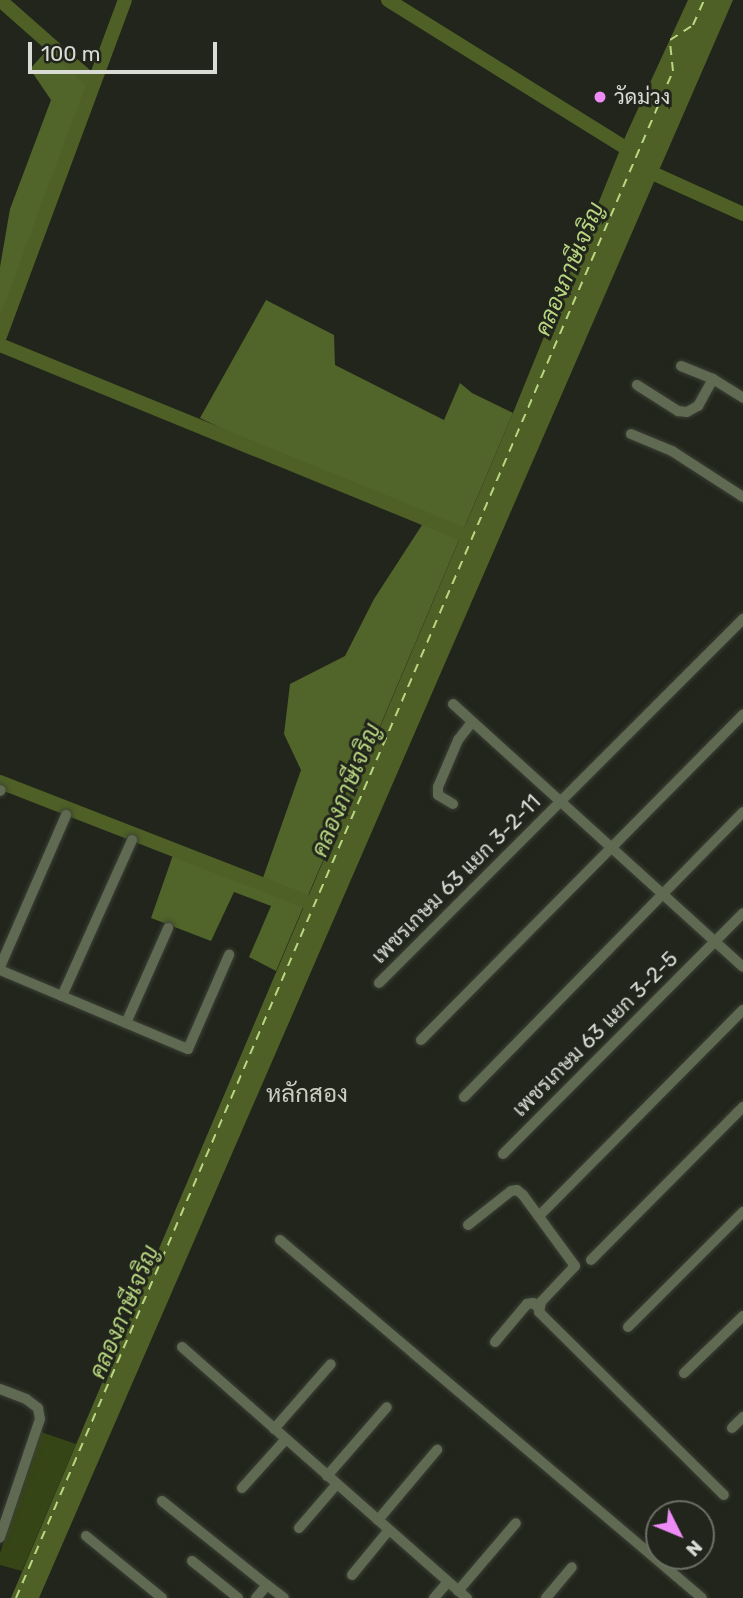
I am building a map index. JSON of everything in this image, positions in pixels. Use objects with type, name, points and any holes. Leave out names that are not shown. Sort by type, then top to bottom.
[{"type":"street","points":[[681,366],[713,379],[743,398]]},
{"type":"street","points":[[637,385],[678,411],[687,412],[698,406],[713,379]]},
{"type":"street","points":[[631,433],[672,451],[743,497]]},
{"type":"street","name":"เพชรเกษม 63 แยก 3-2-11","points":[[379,983],[743,619]]},
{"type":"street","points":[[453,704],[743,967]]},
{"type":"street","points":[[421,1040],[743,715]]},
{"type":"street","points":[[453,804],[438,795],[438,788],[458,740],[472,722]]},
{"type":"street","points":[[464,1097],[743,812]]},
{"type":"street","points":[[66,816],[0,969],[188,1049],[229,955]]},
{"type":"street","points":[[62,996],[132,840]]},
{"type":"street","name":"เพชรเกษม 63 แยก 3-2-5","points":[[503,1154],[743,913]]},
{"type":"street","points":[[126,1023],[168,928]]},
{"type":"street","points":[[539,1216],[743,1010]]},
{"type":"street","points":[[591,1260],[743,1108]]},
{"type":"street","points":[[468,1225],[511,1191],[517,1190],[523,1195],[575,1266],[538,1307]]},
{"type":"street","points":[[628,1327],[743,1212]]},
{"type":"street","points":[[280,1240],[702,1598]]},
{"type":"street","points":[[495,1342],[527,1304],[533,1303],[724,1495]]},
{"type":"street","points":[[684,1373],[743,1316]]},
{"type":"street","points":[[182,1347],[462,1594],[516,1523]]},
{"type":"street","points":[[274,1429],[331,1364]]},
{"type":"street","points":[[0,1389],[26,1399],[38,1408],[40,1419],[0,1537]]},
{"type":"street","points":[[327,1476],[387,1407]]},
{"type":"street","points":[[732,1428],[743,1417]]},
{"type":"street","points":[[242,1488],[286,1440]]},
{"type":"street","points":[[378,1520],[437,1450]]},
{"type":"street","points":[[299,1528],[337,1484]]},
{"type":"street","points":[[162,1501],[284,1598]]},
{"type":"street","points":[[352,1575],[388,1530]]},
{"type":"street","points":[[86,1536],[162,1598]]},
{"type":"street","points":[[192,1561],[238,1598]]},
{"type":"street","points":[[546,1598],[572,1567]]},
{"type":"street","points":[[434,1598],[448,1582]]},
{"type":"street","points":[[257,1598],[267,1585]]},
{"type":"shaded area","points":[[688,0],[733,0],[39,1598],[11,1598],[513,413],[626,135]]},
{"type":"shaded area","points":[[54,42],[98,81],[0,349],[0,267],[10,209],[51,100],[30,69]]},
{"type":"shaded area","points":[[266,300],[334,335],[335,365],[444,420],[460,383],[472,393],[513,413],[276,971],[249,957],[271,906],[234,892],[211,941],[151,918],[173,855],[259,889],[301,770],[284,734],[290,684],[345,656],[374,599],[422,525],[200,418]]},
{"type":"shaded area","points":[[41,1432],[76,1444],[22,1571],[0,1565],[0,1553]]},
{"type":"waterway","points":[[0,0],[94,83]]},
{"type":"waterway","points":[[0,336],[125,0]]},
{"type":"waterway","points":[[388,0],[637,155]]},
{"type":"waterway","points":[[639,167],[743,214]]},
{"type":"waterway","points":[[0,345],[477,540]]},
{"type":"waterway","points":[[0,782],[321,907]]},
{"type":"ferry route","points":[[16,1598],[673,71],[670,40],[693,25],[704,0]]},
{"type":"place","name":"วัดม่วง","points":[[600,97]]},
{"type":"district","name":"หลักสอง","points":[[307,1095]]},
{"type":"water label","name":"คลองภาษีเจริญ","points":[[569,269]]},
{"type":"water label","name":"คลองภาษีเจริญ","points":[[346,790]]},
{"type":"water label","name":"คลองภาษีเจริญ","points":[[124,1312]]}]
